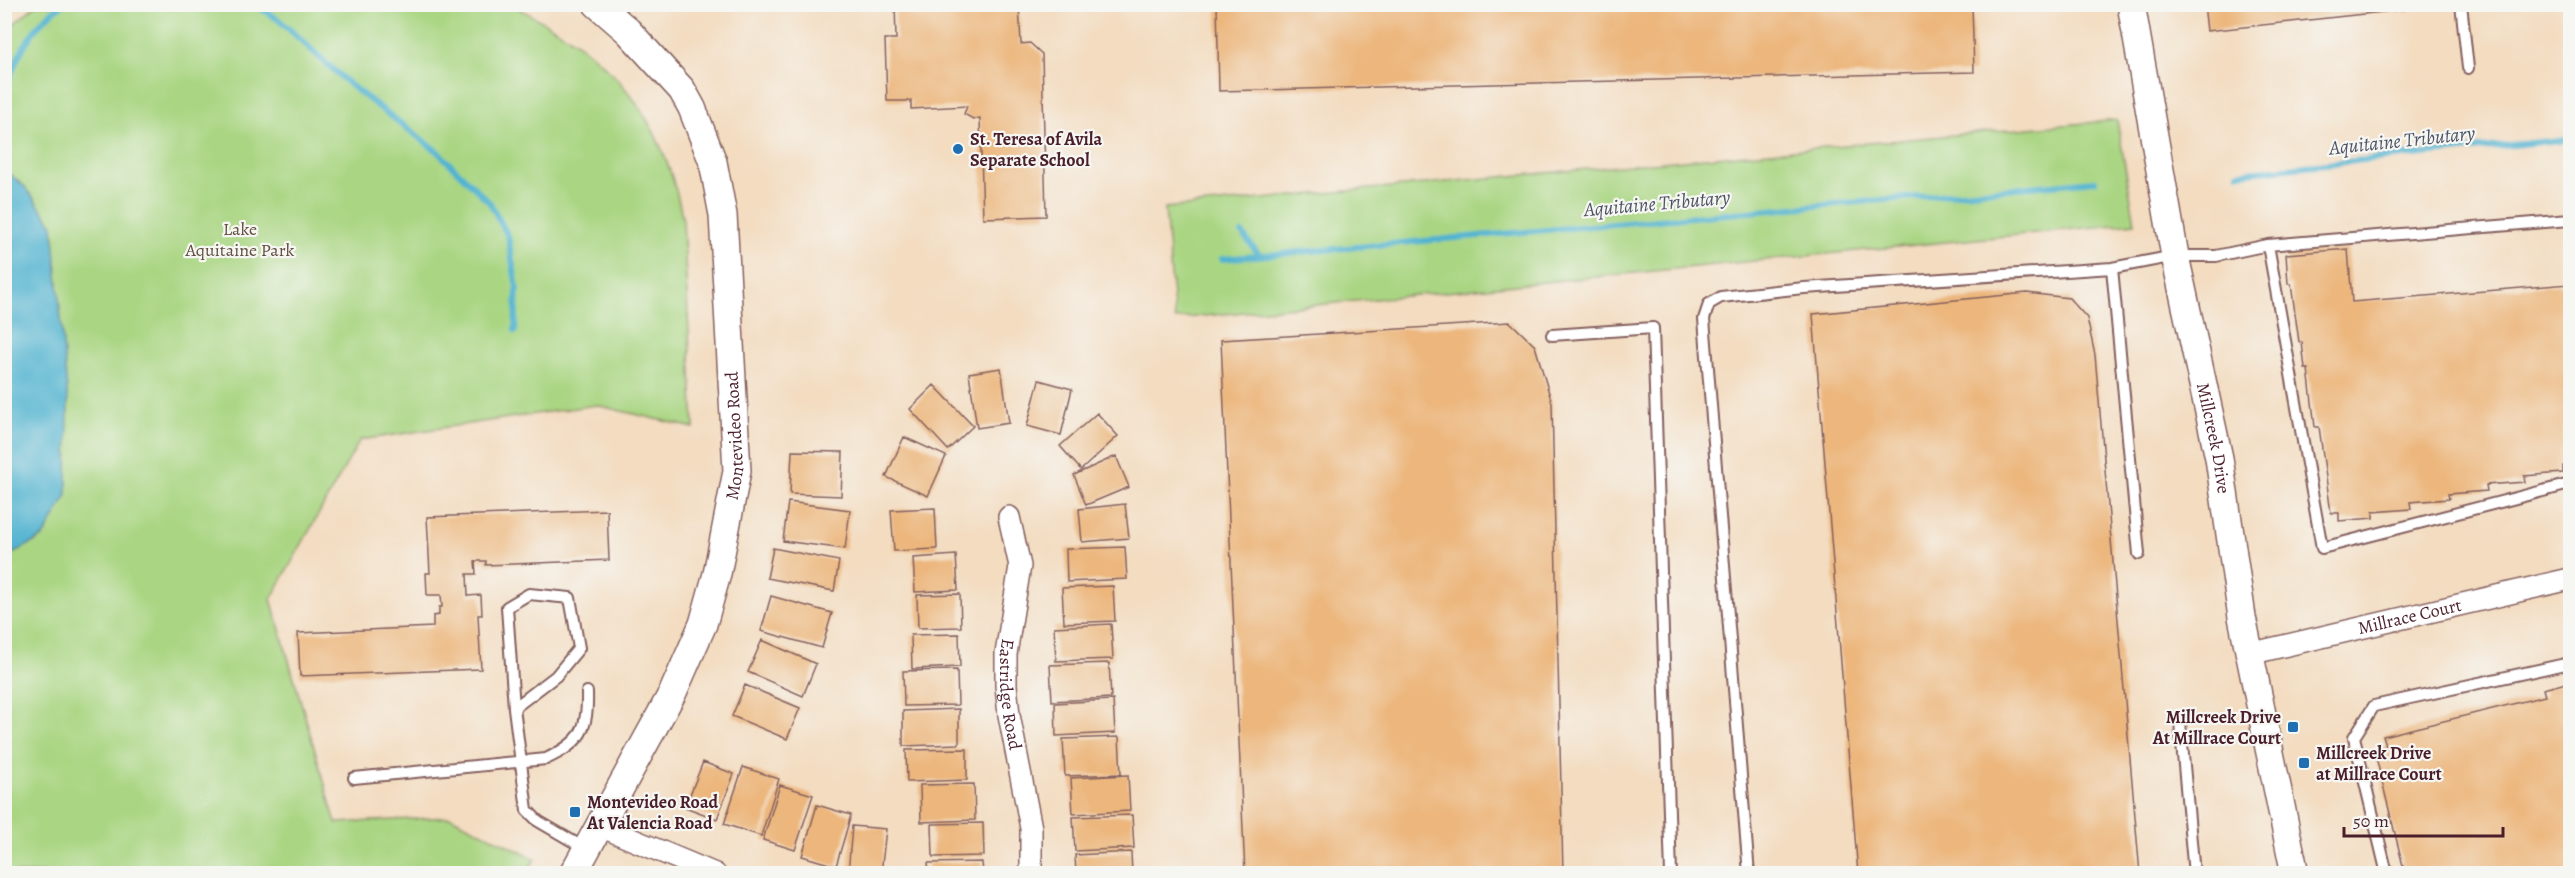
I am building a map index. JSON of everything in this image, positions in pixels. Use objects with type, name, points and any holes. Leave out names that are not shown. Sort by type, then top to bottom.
[{"type":"street","name":"Montevideo Road","points":[[573,873],[673,692],[703,624],[717,574],[737,471],[723,215],[713,162],[692,108],[682,90],[628,32],[597,4]]},
{"type":"street","name":"Millcreek Drive","points":[[2131,4],[2175,256],[2219,458],[2249,654],[2295,873]]},
{"type":"street","name":"Eastridge Road","points":[[1009,517],[1020,566],[1006,654],[1006,685],[1009,715],[1031,828],[1031,873]]},
{"type":"street","name":"Millrace Court","points":[[2249,654],[2571,579]]},
{"type":"street","points":[[600,826],[715,873]]},
{"type":"lane","points":[[2461,4],[2468,68]]},
{"type":"lane","points":[[1749,873],[1704,319],[1709,304],[1721,297],[1804,288],[2112,267],[2175,256],[2216,256],[2268,245],[2571,220]]},
{"type":"lane","points":[[2268,245],[2322,548],[2571,484]]},
{"type":"lane","points":[[2112,267],[2139,554]]},
{"type":"lane","points":[[1552,335],[1653,328],[1671,873]]},
{"type":"lane","points":[[514,708],[556,676],[579,648],[570,598],[529,594],[507,607],[514,708],[527,810],[538,821],[586,850]]},
{"type":"lane","points":[[2387,873],[2354,737],[2374,706],[2571,663]]},
{"type":"lane","points":[[354,778],[546,759],[565,750],[582,732],[588,716],[587,692]]},
{"type":"lane","points":[[2180,722],[2194,873]]},
{"type":"green space","name":"Lake Aquitaine Park","points":[[36,5],[512,5],[544,22],[584,48],[627,90],[653,130],[671,174],[683,221],[694,428],[596,405],[360,440],[271,599],[336,823],[451,817],[535,859],[526,873],[5,873],[4,32]]},
{"type":"green space","points":[[2117,120],[2135,223],[1175,319],[1165,208]]},
{"type":"water","points":[[4,169],[25,187],[53,225],[68,402],[67,495],[43,537],[5,558]]},
{"type":"building","points":[[895,4],[1019,4],[1021,44],[1030,43],[1042,54],[1046,216],[983,218],[980,118],[973,119],[964,114],[967,106],[911,109],[911,101],[887,101],[885,39],[896,39]]},
{"type":"building","points":[[1217,4],[1972,4],[1974,72],[1219,91]]},
{"type":"building","points":[[2204,4],[2437,4],[2437,6],[2207,31]]},
{"type":"building","points":[[2348,249],[2352,302],[2570,284],[2570,466],[2563,466],[2563,473],[2524,476],[2525,482],[2486,485],[2487,491],[2448,494],[2449,499],[2410,502],[2411,509],[2373,512],[2373,518],[2339,521],[2339,513],[2331,513],[2319,427],[2315,427],[2308,369],[2305,369],[2302,342],[2299,342],[2291,284],[2288,284],[2286,254]]},
{"type":"building","points":[[2027,293],[2069,298],[2087,318],[2095,355],[2140,874],[1858,874],[1813,314]]},
{"type":"building","points":[[1510,322],[1535,346],[1552,403],[1563,874],[1245,874],[1221,340]]},
{"type":"building","points":[[1001,368],[1009,423],[977,428],[969,373]]},
{"type":"building","points":[[1039,380],[1072,389],[1061,435],[1027,426]]},
{"type":"building","points":[[934,385],[973,426],[948,450],[910,409]]},
{"type":"building","points":[[1097,413],[1118,436],[1081,470],[1060,446]]},
{"type":"building","points":[[904,437],[946,456],[928,496],[886,477]]},
{"type":"building","points":[[792,451],[843,452],[841,496],[790,494]]},
{"type":"building","points":[[1116,456],[1129,487],[1086,505],[1074,475]]},
{"type":"building","points":[[788,502],[850,510],[845,549],[783,541]]},
{"type":"building","points":[[1125,504],[1129,538],[1082,542],[1079,509]]},
{"type":"building","points":[[935,508],[937,549],[894,551],[891,510]]},
{"type":"building","points":[[607,510],[609,560],[486,565],[486,561],[475,561],[476,574],[467,574],[468,596],[481,595],[482,615],[478,615],[481,669],[300,676],[298,633],[433,627],[433,616],[439,615],[439,607],[442,607],[441,595],[427,595],[426,573],[430,573],[427,517]]},
{"type":"building","points":[[1125,547],[1127,579],[1067,582],[1066,549]]},
{"type":"building","points":[[773,548],[839,561],[834,591],[767,578]]},
{"type":"building","points":[[956,555],[958,590],[915,592],[913,558]]},
{"type":"building","points":[[1113,586],[1115,621],[1064,623],[1062,588]]},
{"type":"building","points":[[960,594],[961,627],[918,628],[917,595]]},
{"type":"building","points":[[771,596],[832,613],[822,648],[761,631]]},
{"type":"building","points":[[1111,624],[1113,659],[1056,661],[1054,627]]},
{"type":"building","points":[[959,634],[960,667],[912,669],[911,635]]},
{"type":"building","points":[[762,640],[816,664],[803,696],[748,672]]},
{"type":"building","points":[[1109,663],[1111,698],[1052,701],[1050,665]]},
{"type":"building","points":[[957,670],[958,705],[904,706],[903,671]]},
{"type":"building","points":[[2570,682],[2570,874],[2405,874],[2374,749],[2386,746],[2383,736],[2545,696],[2543,689]]},
{"type":"building","points":[[745,685],[800,708],[787,739],[732,716]]},
{"type":"building","points":[[1113,700],[1115,733],[1056,736],[1055,703]]},
{"type":"building","points":[[959,709],[959,744],[903,746],[903,711]]},
{"type":"building","points":[[1119,737],[1121,774],[1065,776],[1063,739]]},
{"type":"building","points":[[967,749],[967,780],[907,782],[906,750]]},
{"type":"building","points":[[703,762],[734,774],[717,819],[685,807]]},
{"type":"building","points":[[743,767],[779,779],[761,836],[724,824]]},
{"type":"building","points":[[1128,775],[1130,811],[1073,814],[1071,778]]},
{"type":"building","points":[[974,784],[975,820],[921,822],[920,785]]},
{"type":"building","points":[[780,785],[813,795],[795,850],[763,840]]},
{"type":"building","points":[[817,805],[851,815],[836,866],[802,856]]},
{"type":"building","points":[[1132,815],[1134,848],[1075,851],[1073,817]]},
{"type":"building","points":[[983,823],[984,856],[933,857],[932,824]]},
{"type":"building","points":[[852,826],[886,829],[881,874],[848,874]]},
{"type":"building","points":[[1131,852],[1132,874],[1076,874],[1075,855]]},
{"type":"building","points":[[982,862],[983,874],[929,874],[928,863]]},
{"type":"waterway","points":[[4,99],[18,58],[33,33],[52,12],[63,4]]},
{"type":"waterway","points":[[254,4],[279,20],[350,85],[437,151],[490,203],[508,236],[517,288],[515,331]]},
{"type":"waterway","name":"Aquitaine Tributary","points":[[2238,173],[2570,139]]},
{"type":"waterway","name":"Aquitaine Tributary","points":[[1222,259],[2095,181]]},
{"type":"waterway","points":[[1242,233],[1259,255]]},
{"type":"place","name":"St. Teresa of Avila Separate School","points":[[958,149]]},
{"type":"place","name":"Millcreek Drive At Millrace Court","points":[[2293,727]]},
{"type":"place","name":"Millcreek Drive at Millrace Court","points":[[2304,763]]},
{"type":"place","name":"Montevideo Road At Valencia Road","points":[[575,812]]}]
